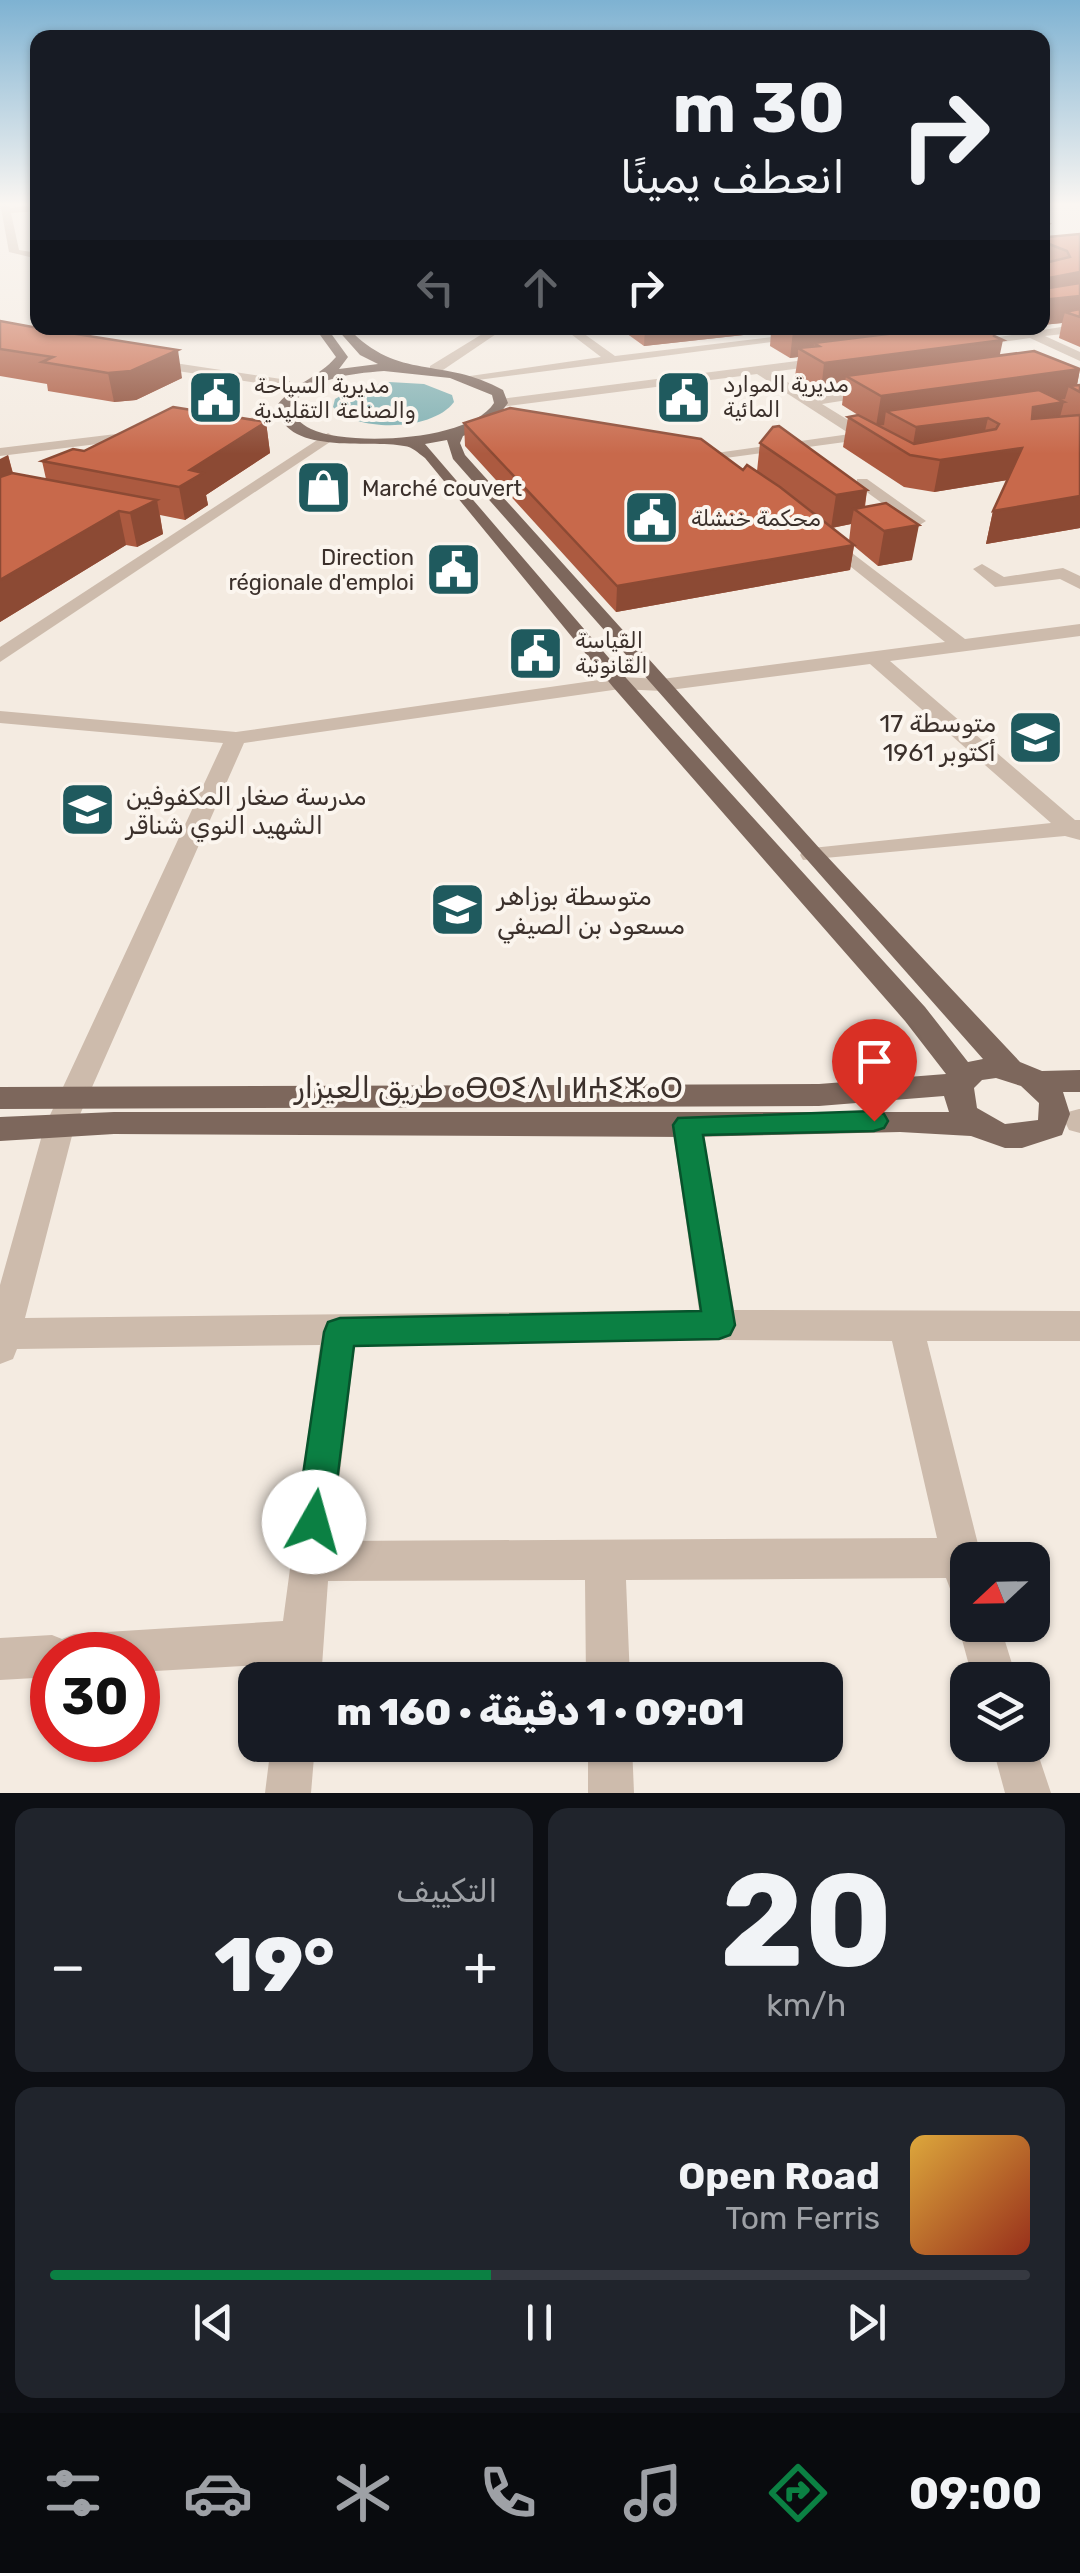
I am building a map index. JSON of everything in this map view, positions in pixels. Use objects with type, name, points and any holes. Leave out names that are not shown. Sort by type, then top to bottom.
[{"type":"main road","points":[[326,335],[342,357],[326,377]]},
{"type":"main road","points":[[348,335],[364,352],[395,368]]},
{"type":"main road","points":[[395,368],[470,377],[498,393],[501,403],[488,420],[458,433],[411,442],[328,437],[308,432],[285,416],[282,408],[294,391],[326,377],[395,368]]},
{"type":"main road","points":[[458,433],[454,451],[812,855],[1009,1069],[1038,1082],[1080,1081]]},
{"type":"main road","points":[[411,442],[435,461],[620,683],[915,1014],[962,1080],[960,1105],[977,1125]]},
{"type":"main road","name":"طريق العيزار ⴰⴱⵔⵉⴷ ⵏ ⵍⵄⵉⵣⴰⵔ","points":[[0,1098],[819,1096],[962,1080],[984,1068],[1009,1069]]},
{"type":"main road","points":[[1038,1082],[1073,1122]]},
{"type":"main road","name":"طريق العيزار ⴰⴱⵔⵉⴷ ⵏ ⵍⵄⵉⵣⴰⵔ","points":[[0,1129],[133,1122],[687,1125],[900,1121],[977,1125],[997,1135],[1019,1139],[1073,1122]]},
{"type":"street","points":[[1050,332],[1080,328]]},
{"type":"street","points":[[435,370],[488,335]]},
{"type":"street","points":[[579,335],[612,359]]},
{"type":"street","points":[[470,377],[815,335]]},
{"type":"street","points":[[944,346],[1023,335]]},
{"type":"street","points":[[1032,335],[1080,359]]},
{"type":"street","points":[[980,341],[998,350]]},
{"type":"street","points":[[501,403],[851,358]]},
{"type":"street","points":[[1064,363],[1080,359]]},
{"type":"street","points":[[135,361],[288,384],[294,391]]},
{"type":"street","points":[[759,370],[812,401],[865,440]]},
{"type":"street","points":[[812,401],[889,390]]},
{"type":"street","points":[[195,428],[285,416]]},
{"type":"street","points":[[488,420],[518,424]]},
{"type":"street","points":[[744,476],[709,455],[865,440],[902,430]]},
{"type":"street","points":[[0,452],[159,432]]},
{"type":"street","points":[[89,461],[141,434]]},
{"type":"street","points":[[0,656],[328,437]]},
{"type":"street","points":[[862,482],[918,521],[862,531]]},
{"type":"street","points":[[170,526],[190,530]]},
{"type":"street","points":[[844,534],[819,532],[964,648]]},
{"type":"street","points":[[982,569],[1001,583],[1072,571],[1080,584]]},
{"type":"street","points":[[0,717],[236,738],[620,683],[662,686],[1080,630]]},
{"type":"street","points":[[877,660],[1077,830]]},
{"type":"street","points":[[236,738],[59,1128],[2,1338],[719,1325],[1080,1326]]},
{"type":"street","points":[[812,855],[1077,830]]},
{"type":"street","points":[[687,1125],[719,1325]]},
{"type":"street","points":[[906,1325],[957,1542]]},
{"type":"street","points":[[160,1657],[301,1661],[309,1561],[340,1332]]},
{"type":"street","points":[[309,1561],[605,1562],[950,1571]]},
{"type":"street","points":[[605,1562],[608,1662]]},
{"type":"street","points":[[0,1660],[30,1658]]},
{"type":"street","points":[[288,1793],[291,1762]]},
{"type":"street","points":[[610,1762],[611,1793]]},
{"type":"street","points":[[1019,1762],[1028,1793]]},
{"type":"water","points":[[389,382],[424,384],[452,395],[454,402],[430,419],[395,425],[359,421],[333,407],[335,399],[355,388]]},
{"type":"building","points":[[1080,287],[1080,296],[1050,299],[1050,288]]},
{"type":"building","points":[[0,321],[30,327],[30,335],[83,335],[178,350],[131,371],[108,373],[42,362],[53,357],[0,349]]},
{"type":"building","points":[[879,335],[994,335],[1003,340],[824,363],[798,348],[819,346],[814,343]]},
{"type":"building","points":[[1034,351],[1080,369],[881,396],[846,376]]},
{"type":"building","points":[[1039,390],[1064,402],[1033,407],[1032,419],[1080,415],[1080,496],[993,511],[1022,448],[940,460],[910,455],[848,417],[858,415],[914,444],[996,429],[999,424],[988,418],[916,427],[886,411]]},
{"type":"building","points":[[173,407],[266,422],[190,470],[203,473],[179,487],[42,461],[73,449],[84,451]]},
{"type":"building","name":"محكمة خنشلة","points":[[510,408],[701,439],[743,470],[747,465],[780,487],[854,545],[617,586],[464,423]]},
{"type":"building","points":[[779,426],[867,490],[836,495],[760,443],[773,427]]},
{"type":"building","points":[[12,473],[157,500],[130,513],[119,511],[0,580],[0,477]]},
{"type":"building","points":[[886,503],[919,525],[884,531],[854,509]]},
{"type":"place","name":"مديرية الموارد المائية","points":[[684,397]]},
{"type":"place","name":"مديرية السياحة والصناعة التقليدية","points":[[215,398]]},
{"type":"place","name":"Marché couvert","points":[[323,488]]},
{"type":"place","name":"محكمة خنشلة","points":[[652,518]]},
{"type":"place","name":"Direction régionale d'emploi","points":[[453,570]]},
{"type":"place","name":"القياسة القانونية","points":[[536,653]]},
{"type":"place","name":"متوسطة 17 أكتوبر 1961","points":[[1035,737]]},
{"type":"place","name":"مدرسة صغار المكفوفين الشهيد النوي شناقر","points":[[87,810]]},
{"type":"place","name":"متوسطة بوزاهر مسعود بن الصيفي","points":[[458,910]]},
{"type":"route","points":[[314,1522],[340,1332],[719,1325],[687,1125],[874,1121]]}]
